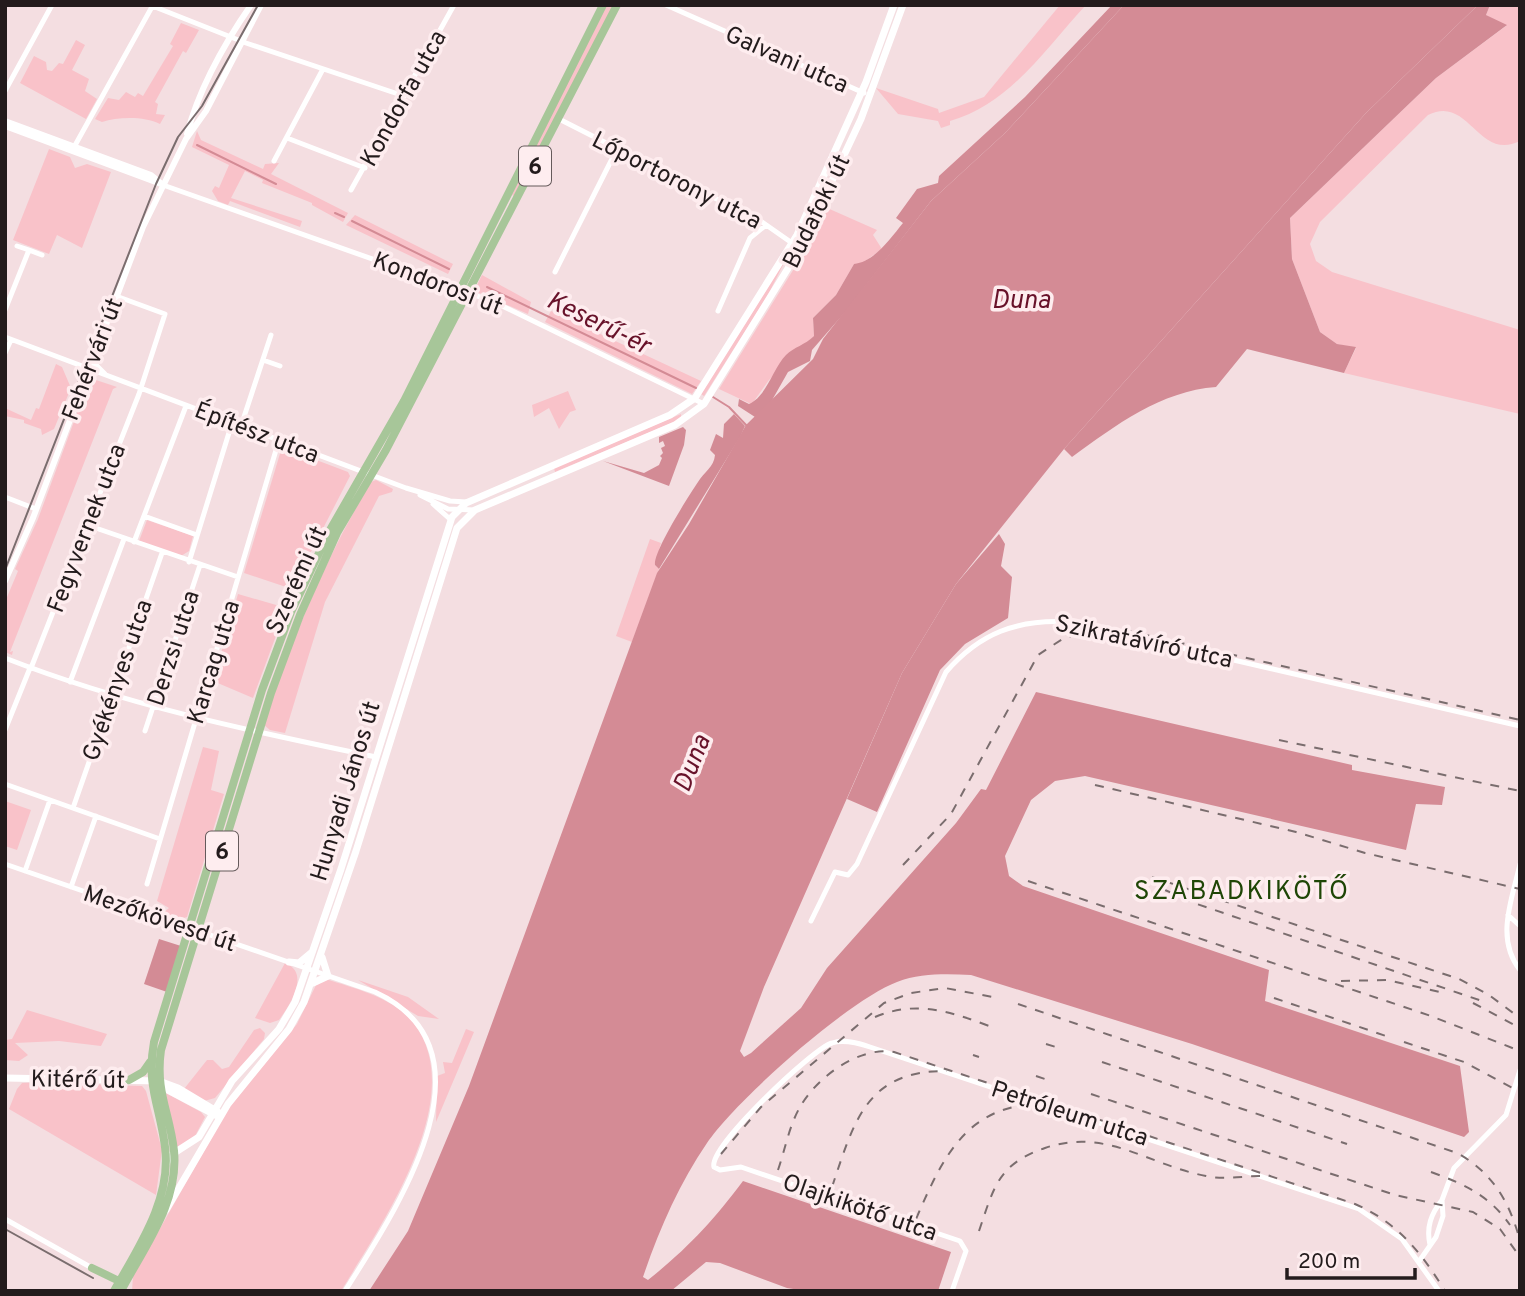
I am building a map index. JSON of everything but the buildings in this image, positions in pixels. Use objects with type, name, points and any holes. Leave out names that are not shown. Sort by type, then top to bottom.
[{"type":"main road","name":"Szerémi út","points":[[166,1164],[156,1083],[163,1039],[274,656],[307,577],[368,474],[463,291],[603,5]]},
{"type":"main road","name":"Szerémi út","points":[[463,291],[559,119],[617,5]]},
{"type":"main road","name":"Budafoki út","points":[[704,404],[800,249],[870,95],[894,5]]},
{"type":"main road","name":"Budafoki út","points":[[695,398],[792,243],[903,5]]},
{"type":"main road","points":[[844,131],[853,136]]},
{"type":"main road","points":[[792,243],[800,249]]},
{"type":"main road","points":[[457,528],[454,513],[470,501],[670,415],[695,398]]},
{"type":"main road","name":"Hunyadi János út","points":[[123,1284],[128,1266],[157,1209],[166,1164],[174,1153],[193,1143],[293,1023],[380,759],[396,722],[424,616],[457,528],[475,510],[675,425],[704,404]]},
{"type":"main road","points":[[550,467],[554,476]]},
{"type":"main road","points":[[530,476],[533,485]]},
{"type":"main road","name":"Hunyadi János út","points":[[427,607],[454,513]]},
{"type":"main road","name":"Hunyadi János út","points":[[380,759],[384,729],[391,706],[409,665]]},
{"type":"main road","points":[[384,729],[396,722],[391,706]]},
{"type":"main road","name":"Szerémi út","points":[[162,1217],[172,1185],[174,1153],[151,1060],[153,1042],[194,929]]},
{"type":"main road","points":[[318,951],[328,976],[306,985],[298,969],[289,962],[302,962],[318,951]]},
{"type":"main road","name":"Hunyadi János út","points":[[112,1291],[123,1284],[162,1217],[223,1095],[242,1069],[279,1029],[306,985]]},
{"type":"main road","points":[[129,1080],[143,1072],[151,1060]]},
{"type":"main road","name":"Kitérő út","points":[[5,1078],[129,1080],[156,1083],[203,1102],[216,1113]]},
{"type":"main road","name":"Kitérő út","points":[[156,1083],[216,1113]]},
{"type":"main road","points":[[203,1102],[213,1102],[223,1095]]},
{"type":"main road","points":[[92,1268],[111,1272],[128,1266]]},
{"type":"main road","points":[[92,1268],[123,1284]]},
{"type":"main road","points":[[92,1268],[112,1291]]},
{"type":"street","points":[[5,91],[52,5]]},
{"type":"street","name":"Fehérvári út","points":[[186,139],[196,102],[251,5]]},
{"type":"street","name":"Fehérvári út","points":[[5,581],[36,509],[116,296],[163,185],[186,139],[206,111],[261,5]]},
{"type":"street","name":"Kondorfa utca","points":[[351,190],[454,5]]},
{"type":"street","name":"Galvani utca","points":[[666,5],[870,95]]},
{"type":"street","points":[[73,149],[152,6],[243,42],[404,96]]},
{"type":"street","points":[[243,42],[238,31],[246,13]]},
{"type":"street","points":[[274,161],[323,69]]},
{"type":"street","name":"Lőportorony utca","points":[[559,119],[766,225],[792,243]]},
{"type":"street","name":"Kondorosi út","points":[[5,121],[73,149]]},
{"type":"street","name":"Kondorosi út","points":[[5,126],[151,175],[163,185],[463,291],[704,404]]},
{"type":"street","points":[[287,138],[365,168]]},
{"type":"street","points":[[555,272],[617,149]]},
{"type":"street","points":[[718,311],[750,238],[766,225]]},
{"type":"street","points":[[17,246],[42,255]]},
{"type":"street","points":[[5,310],[29,250]]},
{"type":"street","name":"Fegyvernek utca","points":[[5,730],[88,525],[165,314],[116,296]]},
{"type":"street","points":[[241,426],[271,335]]},
{"type":"street","points":[[5,353],[8,338]]},
{"type":"street","name":"Építész utca","points":[[8,338],[406,488],[440,499],[470,501]]},
{"type":"street","points":[[93,354],[95,364],[107,376]]},
{"type":"street","points":[[263,360],[280,366]]},
{"type":"street","points":[[134,542],[187,406]]},
{"type":"street","points":[[189,562],[232,423]]},
{"type":"street","name":"Karcag utca","points":[[147,884],[279,440]]},
{"type":"street","name":"Építész utca","points":[[406,488],[454,513],[475,510]]},
{"type":"street","points":[[5,497],[36,509]]},
{"type":"street","name":"Építész utca","points":[[440,499],[454,513]]},
{"type":"street","name":"Építész utca","points":[[431,503],[454,513]]},
{"type":"street","points":[[144,516],[197,535]]},
{"type":"street","points":[[88,525],[162,553],[238,577]]},
{"type":"street","points":[[70,682],[124,538]]},
{"type":"street","name":"Gyékényes utca","points":[[73,808],[162,553]]},
{"type":"street","name":"Derzsi utca","points":[[145,731],[200,565]]},
{"type":"street","name":"Szikratávíró utca","points":[[811,921],[835,872],[848,875],[857,864],[946,672],[962,654],[1003,627],[1043,620],[1069,622],[1520,726]]},
{"type":"street","points":[[5,658],[70,682],[196,719],[380,759]]},
{"type":"street","points":[[5,784],[160,839]]},
{"type":"street","points":[[25,871],[50,800]]},
{"type":"street","points":[[71,887],[96,816]]},
{"type":"street","name":"Mezőkövesd út","points":[[5,864],[387,998],[415,1020],[425,1036],[432,1060],[436,1090],[434,1110],[393,1214],[345,1291]]},
{"type":"street","points":[[1520,864],[1508,915],[1507,945],[1520,971]]},
{"type":"street","points":[[1508,915],[1520,926]]},
{"type":"street","name":"Petróleum utca","points":[[712,1164],[726,1141],[758,1105],[827,1045],[848,1042],[1359,1209],[1389,1227],[1420,1260],[1439,1291]]},
{"type":"street","points":[[1420,1260],[1436,1237],[1443,1216],[1443,1200],[1454,1168],[1506,1115],[1520,1070]]},
{"type":"street","name":"Olajkikötő utca","points":[[712,1164],[720,1170],[741,1167],[960,1241],[965,1251],[952,1291]]},
{"type":"street","points":[[1430,1245],[1427,1232],[1434,1210],[1443,1200]]},
{"type":"street","points":[[5,1219],[92,1268]]},
{"type":"shaded area","points":[[605,5],[614,5],[514,196],[512,195]]},
{"type":"shaded area","points":[[1060,5],[1086,5],[1041,57],[1009,88],[991,102],[950,121],[950,125],[941,128],[938,121],[898,114],[876,88],[938,109],[939,113],[984,97]]},
{"type":"shaded area","points":[[1112,5],[1124,5],[1005,133],[931,201],[846,311],[812,350],[810,361],[788,372],[771,402],[755,417],[738,406],[739,399],[749,404],[761,395],[786,355],[814,336],[813,318],[836,295],[854,264],[875,254],[893,236],[903,223],[896,218],[917,189],[938,183],[939,176],[1025,97]]},
{"type":"shaded area","points":[[1478,5],[1490,5],[1486,15],[1507,25],[1436,78],[1290,218],[1292,259],[1320,332],[1337,344],[1356,347],[1344,373],[1247,349],[1216,387],[1176,395],[1158,402],[1122,422],[1072,457],[1064,449],[1366,113]]},
{"type":"shaded area","points":[[1490,5],[1520,5],[1520,141],[1506,145],[1494,143],[1454,113],[1442,111],[1428,115],[1320,222],[1310,244],[1316,261],[1332,272],[1520,330],[1520,414],[1344,373],[1356,348],[1337,344],[1320,332],[1292,259],[1290,218],[1436,78],[1506,26],[1486,15]]},
{"type":"shaded area","points":[[181,23],[199,30],[186,53],[183,51],[155,102],[158,104],[156,114],[165,115],[160,124],[139,119],[123,118],[102,122],[95,119],[108,98],[119,100],[126,92],[135,97],[138,93],[143,96],[173,46],[170,44]]},
{"type":"shaded area","points":[[76,40],[85,45],[72,70],[89,79],[85,91],[97,99],[86,119],[20,83],[34,56],[46,62],[47,70],[52,71],[59,63],[63,64]]},
{"type":"shaded area","points":[[197,131],[201,140],[263,169],[265,164],[279,163],[271,174],[348,213],[343,222],[312,203],[262,183],[263,180],[245,171],[231,198],[302,221],[300,227],[230,201],[228,205],[218,201],[212,191],[215,186],[219,188],[229,165],[192,147]]},
{"type":"shaded area","points":[[49,149],[70,157],[75,168],[87,164],[111,172],[82,248],[57,235],[49,254],[13,240]]},
{"type":"shaded area","points":[[825,207],[877,230],[873,235],[882,249],[861,264],[854,264],[836,295],[813,318],[814,336],[769,380],[751,404],[719,389],[800,259]]},
{"type":"shaded area","points":[[355,215],[453,264],[448,274],[346,225]]},
{"type":"shaded area","points":[[788,255],[768,295],[704,396],[701,394]]},
{"type":"shaded area","points":[[482,275],[531,302],[528,314],[477,292],[476,287]]},
{"type":"shaded area","points":[[551,311],[701,381],[692,394],[545,322]]},
{"type":"shaded area","points":[[56,364],[62,367],[71,388],[54,429],[42,435],[41,429],[24,423],[24,420],[5,416],[5,408],[31,420],[36,408],[39,409]]},
{"type":"shaded area","points":[[90,378],[117,387],[113,389],[10,652],[13,651],[12,655],[5,652],[5,602],[18,571],[15,569],[38,519]]},
{"type":"shaded area","points":[[568,391],[576,410],[570,412],[559,429],[549,408],[534,417],[532,405]]},
{"type":"shaded area","points":[[681,414],[681,419],[555,472],[554,468]]},
{"type":"shaded area","points":[[734,414],[745,426],[740,437],[659,569],[655,565],[659,549],[679,511],[713,463],[715,455],[710,450],[716,434],[723,438],[724,424]]},
{"type":"shaded area","points":[[683,427],[686,430],[684,445],[669,486],[603,461],[644,473],[659,465],[662,458],[661,448],[665,446],[663,441],[659,443],[659,437]]},
{"type":"shaded area","points":[[282,447],[348,472],[350,476],[297,579],[253,698],[213,681],[238,594],[283,607],[289,588],[244,573]]},
{"type":"shaded area","points":[[376,480],[393,489],[392,492],[379,496],[325,602],[285,733],[270,730],[264,725],[310,600],[354,511],[371,482]]},
{"type":"shaded area","points":[[147,520],[193,536],[189,551],[181,556],[139,541]]},
{"type":"shaded area","points":[[999,534],[1005,544],[1001,566],[1012,577],[1008,618],[965,644],[940,670],[877,812],[847,799],[902,673],[956,584]]},
{"type":"shaded area","points":[[650,539],[661,543],[655,565],[659,569],[632,642],[616,636]]},
{"type":"shaded area","points":[[203,747],[219,751],[211,790],[224,794],[187,917],[181,919],[163,913],[169,908],[157,901]]},
{"type":"shaded area","points":[[5,801],[31,810],[17,850],[5,846]]},
{"type":"shaded area","points":[[159,939],[181,946],[167,992],[144,984]]},
{"type":"shaded area","points":[[285,963],[297,974],[293,998],[279,1020],[270,1023],[255,1018]]},
{"type":"shaded area","points":[[326,979],[386,1001],[407,1016],[415,1025],[429,1055],[432,1089],[426,1125],[413,1162],[377,1233],[341,1291],[132,1291],[133,1276],[228,1109],[297,1024],[317,983]]},
{"type":"shaded area","points":[[358,980],[408,997],[439,1019],[418,1016]]},
{"type":"shaded area","points":[[27,1010],[107,1034],[101,1046],[59,1041],[15,1043],[28,1055],[19,1061],[5,1060],[5,1040],[12,1039]]},
{"type":"shaded area","points":[[260,1028],[265,1033],[264,1039],[215,1098],[204,1101],[184,1089],[207,1060],[213,1060],[222,1069],[229,1067],[254,1030]]},
{"type":"shaded area","points":[[466,1029],[474,1032],[436,1122],[437,1076],[445,1073],[443,1062],[452,1063]]},
{"type":"shaded area","points":[[86,1081],[102,1085],[142,1086],[146,1091],[162,1150],[156,1195],[9,1109],[22,1083]]},
{"type":"shaded area","points":[[164,1092],[201,1112],[205,1117],[194,1138],[177,1149]]},
{"type":"water","name":"Duna","points":[[1124,5],[1478,5],[1366,113],[1064,449],[956,584],[902,673],[764,987],[740,1051],[744,1057],[751,1053],[801,1008],[827,968],[956,823],[981,789],[986,790],[1036,692],[1352,765],[1352,770],[1445,787],[1442,805],[1416,804],[1406,850],[1085,776],[1055,781],[1031,800],[1005,856],[1009,876],[1023,886],[1269,970],[1265,1001],[1460,1066],[1469,1132],[1464,1137],[1192,1044],[971,975],[924,976],[897,982],[851,1009],[768,1077],[722,1124],[687,1175],[663,1225],[643,1277],[648,1280],[687,1246],[743,1181],[951,1252],[938,1291],[806,1291],[787,1288],[720,1263],[706,1262],[671,1291],[369,1291],[408,1231],[469,1086],[657,573],[689,524],[746,425],[813,359],[823,339],[931,201],[1005,133]]},
{"type":"waterway","name":"Keserű-ér","points":[[197,145],[276,184]]},
{"type":"waterway","name":"Keserű-ér","points":[[335,213],[344,217]]},
{"type":"waterway","name":"Keserű-ér","points":[[352,221],[449,269]]},
{"type":"waterway","name":"Keserű-ér","points":[[487,287],[696,388]]},
{"type":"waterway","name":"Keserű-ér","points":[[713,397],[729,407],[747,426]]},
{"type":"tram line","points":[[5,570],[156,184],[178,137],[202,106],[258,5]]},
{"type":"tram line","points":[[5,1229],[93,1278]]},
{"type":"railway","points":[[903,865],[951,814],[1038,655],[1064,638],[1078,634],[1124,630],[1520,720]]},
{"type":"railway","points":[[1279,740],[1520,791]]},
{"type":"railway","points":[[1095,785],[1296,832],[1365,853],[1520,889]]},
{"type":"railway","points":[[1152,877],[1459,979],[1489,995],[1520,1018]]},
{"type":"railway","points":[[1028,881],[1431,1016],[1520,1051]]},
{"type":"railway","points":[[1140,882],[1164,890]]},
{"type":"railway","points":[[1165,890],[1197,904],[1485,1002]]},
{"type":"railway","points":[[1341,981],[1387,980],[1444,993]]},
{"type":"railway","points":[[721,1154],[761,1107],[884,1003],[911,993],[945,988],[998,998]]},
{"type":"railway","points":[[1274,998],[1389,1037]]},
{"type":"railway","points":[[1473,1003],[1520,1028]]},
{"type":"railway","points":[[1018,1004],[1457,1153],[1480,1169],[1498,1190],[1511,1213],[1520,1241]]},
{"type":"railway","points":[[875,1017],[919,1008],[946,1012],[989,1026]]},
{"type":"railway","points":[[1404,1042],[1464,1062],[1520,1092]]},
{"type":"railway","points":[[1046,1044],[1056,1047]]},
{"type":"railway","points":[[778,1170],[796,1114],[817,1085],[853,1059],[881,1051],[894,1052],[1355,1204],[1396,1229],[1427,1263],[1445,1291]]},
{"type":"railway","points":[[973,1055],[979,1057]]},
{"type":"railway","points":[[1102,1062],[1347,1144]]},
{"type":"railway","points":[[832,1187],[848,1141],[867,1104],[881,1090],[898,1080],[920,1073],[947,1071]]},
{"type":"railway","points":[[1036,1076],[1045,1079]]},
{"type":"railway","points":[[1091,1094],[1395,1195],[1473,1212],[1500,1229],[1520,1257]]},
{"type":"railway","points":[[916,1219],[948,1155],[978,1123],[997,1112],[1020,1106],[1047,1104]]},
{"type":"railway","points":[[979,1231],[994,1190],[1007,1170],[1029,1154],[1067,1143],[1107,1145],[1206,1176],[1260,1176]]},
{"type":"railway","points":[[1431,1172],[1484,1198],[1510,1225]]},
{"type":"district","name":"SZABADKIKÖTŐ","points":[[1242,890]]}]
